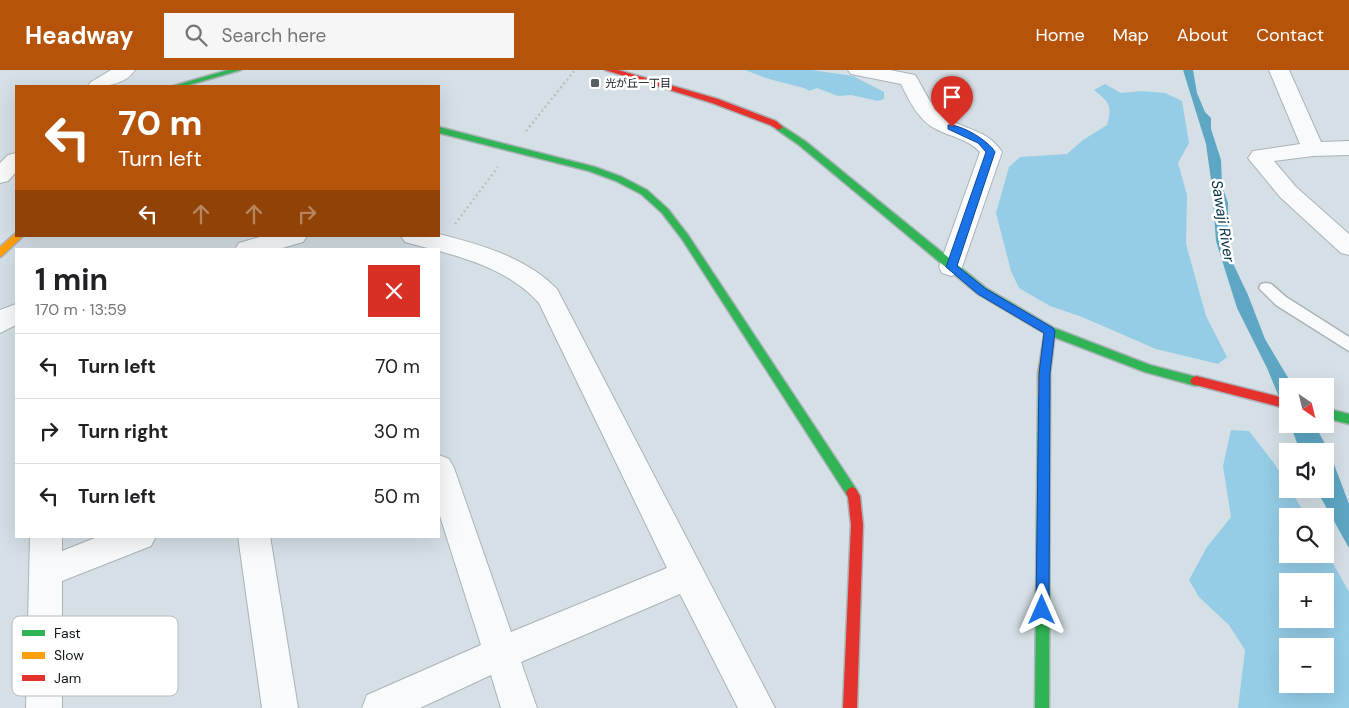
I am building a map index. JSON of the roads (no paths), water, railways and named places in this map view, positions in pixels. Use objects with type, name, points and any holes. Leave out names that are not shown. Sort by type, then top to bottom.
[{"type":"street","points":[[100,85],[125,70]]},
{"type":"street","points":[[181,85],[237,70]]},
{"type":"street","points":[[609,70],[715,101],[773,123],[802,143],[982,291],[1050,331],[1149,369],[1279,402]]},
{"type":"street","points":[[858,70],[908,79],[925,109],[937,120],[981,141],[988,146],[991,152],[951,267]]},
{"type":"street","points":[[1280,70],[1313,149]]},
{"type":"street","points":[[440,130],[592,169],[619,179],[644,192],[665,211],[685,237],[854,496],[857,525],[850,708]]},
{"type":"street","points":[[1349,148],[1313,149],[1261,156],[1259,158],[1288,192],[1349,247]]},
{"type":"street","points":[[0,253],[17,237]]},
{"type":"street","points":[[251,248],[291,237]]},
{"type":"street","points":[[417,237],[503,264],[531,280],[547,295],[561,319],[687,575],[757,708]]},
{"type":"street","points":[[1042,708],[1044,373],[1050,331]]},
{"type":"street","points":[[1334,416],[1349,420]]},
{"type":"street","points":[[440,471],[519,708]]},
{"type":"street","points":[[45,616],[46,538]]},
{"type":"street","points":[[46,572],[135,538]]},
{"type":"street","points":[[254,538],[280,708]]},
{"type":"street","points":[[380,708],[687,575]]},
{"type":"lane","points":[[1266,288],[1288,306],[1349,345]]},
{"type":"water","name":"Sawaji River","points":[[1183,70],[1193,70],[1197,93],[1205,112],[1211,118],[1211,129],[1221,160],[1222,186],[1228,203],[1228,244],[1230,257],[1248,295],[1265,339],[1288,378],[1279,378],[1279,397],[1237,308],[1216,241],[1212,187],[1206,144]]},
{"type":"water","points":[[1293,433],[1319,433],[1325,443],[1297,443]]},
{"type":"water","points":[[1334,464],[1349,504],[1349,548],[1334,521],[1334,508],[1327,508],[1321,498],[1334,498]]},
{"type":"place","name":"光が丘一丁目","points":[[595,83]]}]
